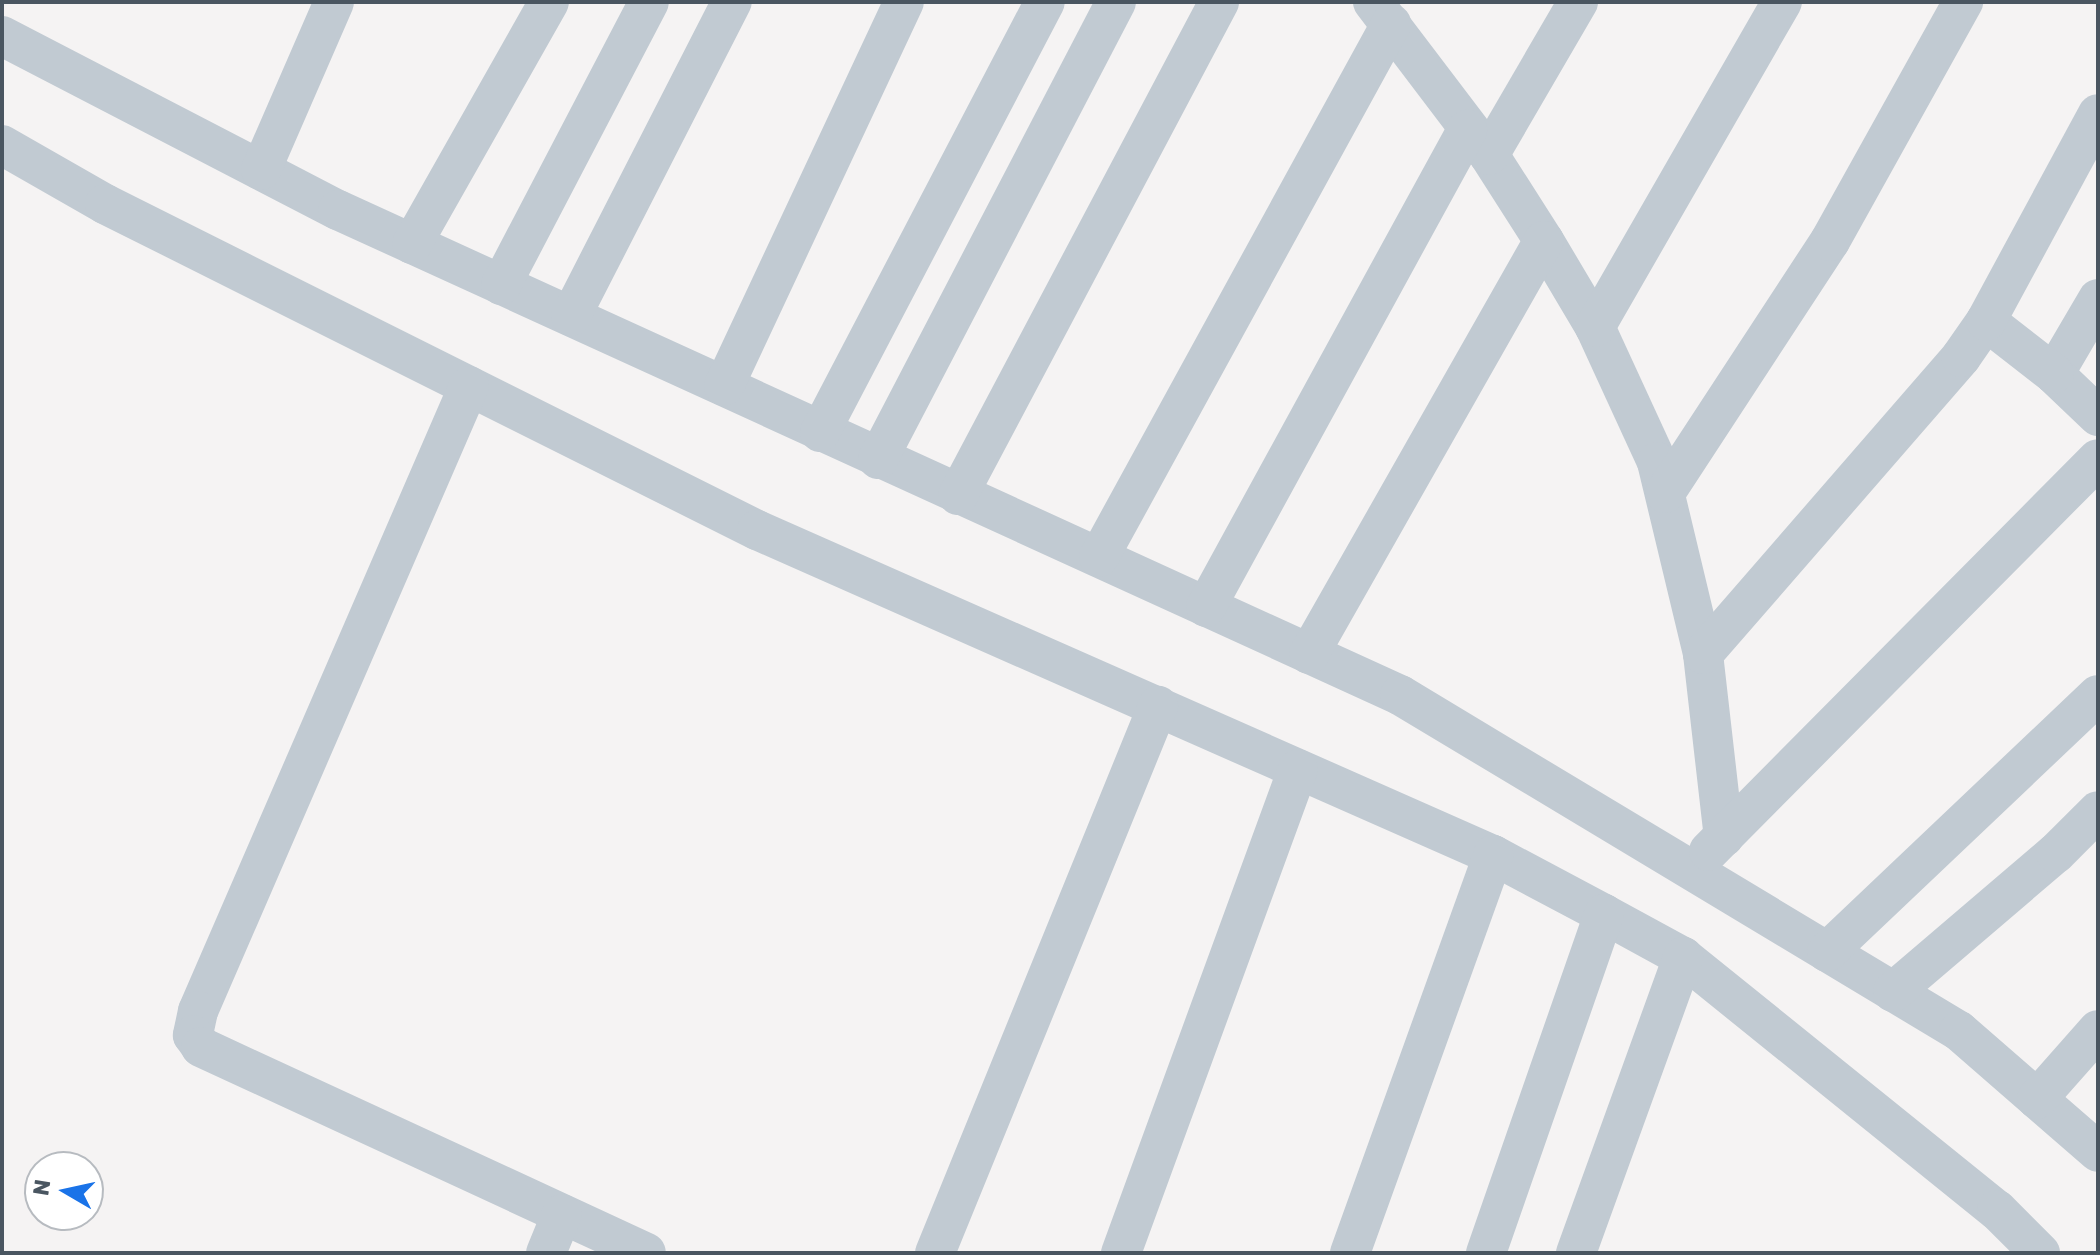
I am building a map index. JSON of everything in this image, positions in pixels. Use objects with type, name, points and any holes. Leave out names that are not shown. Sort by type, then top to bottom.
[{"type":"street","points":[[261,170],[334,2]]},
{"type":"street","points":[[412,244],[549,2]]},
{"type":"street","points":[[501,285],[649,2]]},
{"type":"street","points":[[571,316],[732,2]]},
{"type":"street","points":[[724,386],[904,2]]},
{"type":"street","points":[[820,432],[1045,2]]},
{"type":"street","points":[[878,459],[1116,2]]},
{"type":"street","points":[[958,495],[1219,2]]},
{"type":"street","points":[[1206,607],[1478,143],[1578,2]]},
{"type":"street","points":[[1595,327],[1782,2]]},
{"type":"street","points":[[1665,493],[1830,241],[1963,2]]},
{"type":"street","points":[[1099,557],[1379,8],[1478,143],[1544,241],[1595,327],[1657,462],[1703,654],[1724,837]]},
{"type":"street","points":[[2,36],[412,244],[1400,695],[1959,1031],[2098,1152]]},
{"type":"street","points":[[1703,654],[1961,357],[1986,321],[2098,114]]},
{"type":"street","points":[[2,145],[105,204],[757,530],[1493,855],[1604,914],[1683,957],[1997,1210],[2033,1250]]},
{"type":"street","points":[[1309,654],[1544,241]]},
{"type":"street","points":[[2054,374],[2098,299]]},
{"type":"street","points":[[1986,321],[2054,374],[2098,416]]},
{"type":"street","points":[[469,386],[198,1011],[193,1035],[201,1047],[646,1253]]},
{"type":"street","points":[[1689,869],[2098,459]]},
{"type":"street","points":[[1827,952],[2098,695]]},
{"type":"street","points":[[935,1253],[1158,706]]},
{"type":"street","points":[[1121,1253],[1298,769]]},
{"type":"street","points":[[1893,992],[2056,853],[2098,811]]},
{"type":"street","points":[[1350,1253],[1493,855]]},
{"type":"street","points":[[1486,1253],[1604,914]]},
{"type":"street","points":[[1576,1253],[1683,957]]},
{"type":"street","points":[[2037,1099],[2098,1030]]},
{"type":"street","points":[[546,1253],[562,1214]]}]
